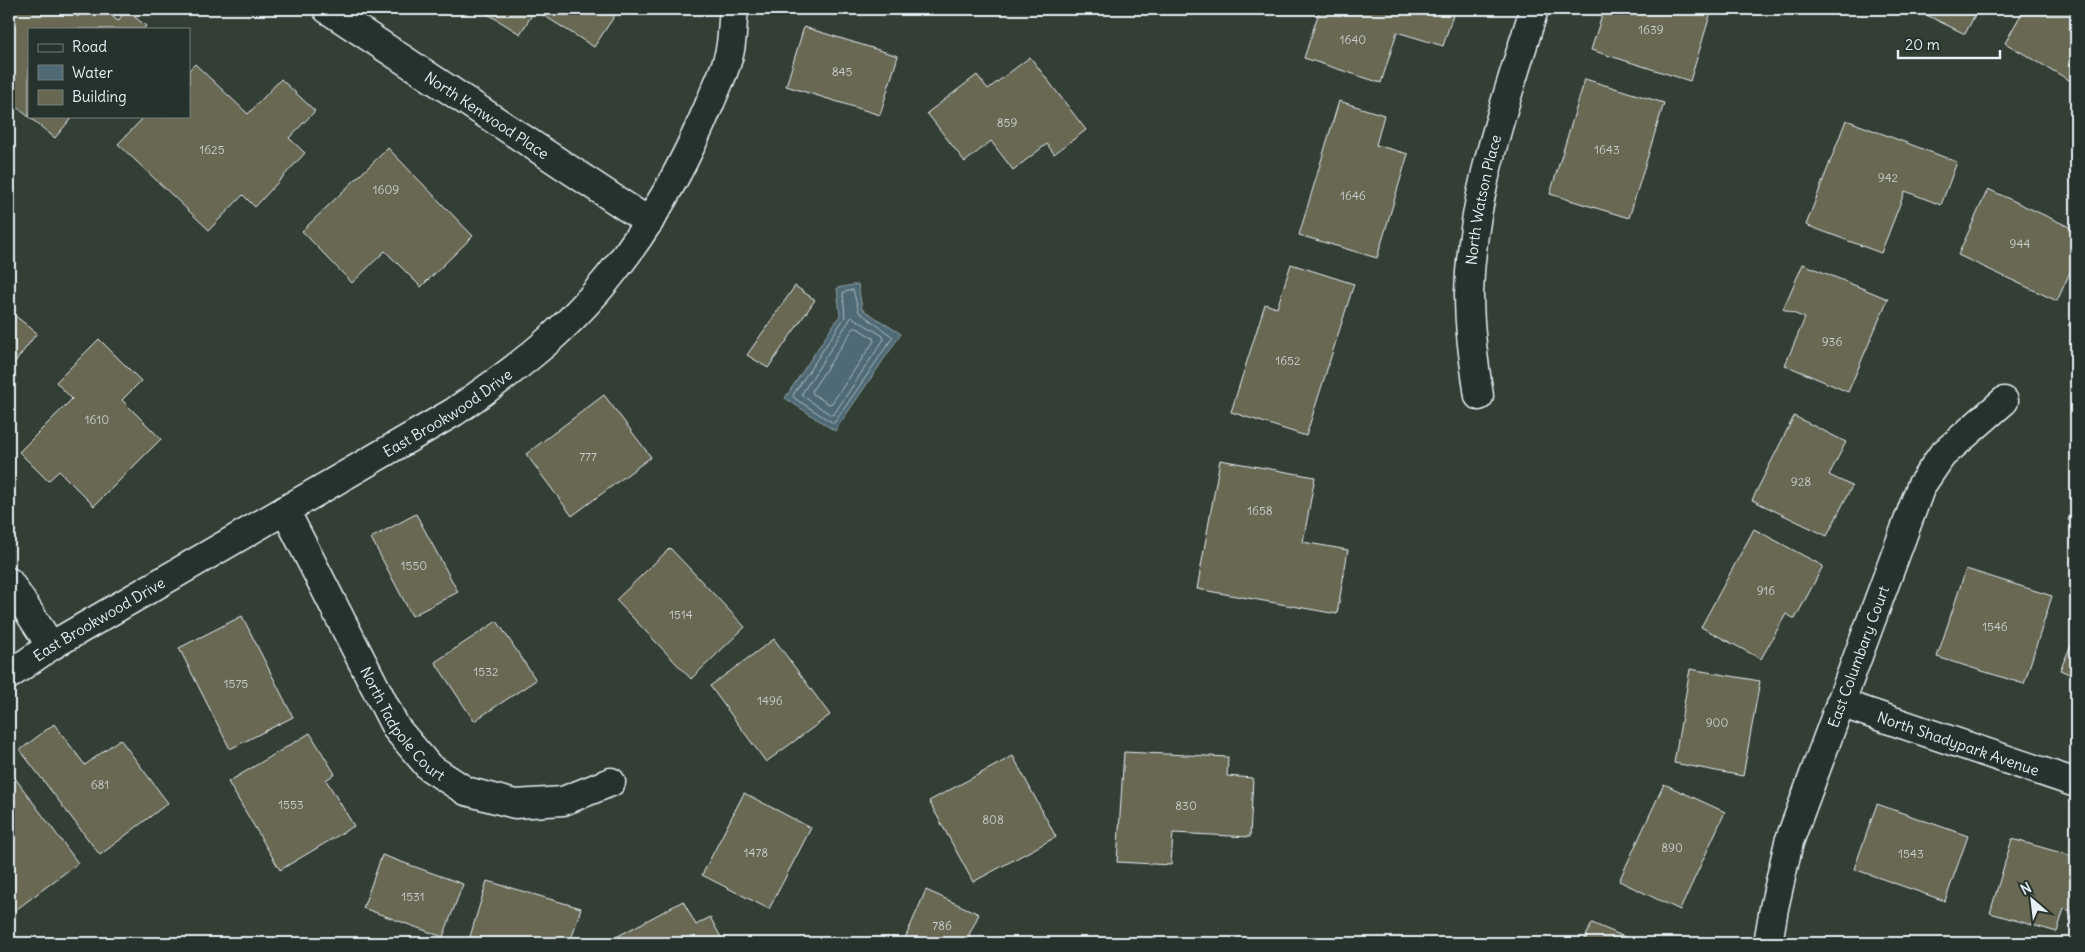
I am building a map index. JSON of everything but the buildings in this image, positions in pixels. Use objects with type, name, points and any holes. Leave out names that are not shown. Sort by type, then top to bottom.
[{"type":"street","name":"North Kenwood Place","points":[[326,9],[649,222]]},
{"type":"street","name":"East Brookwood Drive","points":[[9,675],[51,646],[454,412],[511,372],[551,338],[590,299],[622,261],[674,181],[693,144],[729,56],[734,9]]},
{"type":"street","name":"North Watson Place","points":[[1479,396],[1470,334],[1471,256],[1484,178],[1534,9]]},
{"type":"street","name":"East Columbary Court","points":[[1768,943],[1789,842],[1921,486],[1942,455],[2004,401]]},
{"type":"street","name":"North Tadpole Court","points":[[285,510],[396,728],[429,767],[466,791],[515,804],[562,801],[611,782]]},
{"type":"street","points":[[9,582],[51,646]]},
{"type":"street","name":"North Shadypark Avenue","points":[[1840,703],[2076,783]]},
{"type":"water","points":[[858,284],[862,309],[901,334],[835,431],[785,398],[840,315],[837,288]]}]
